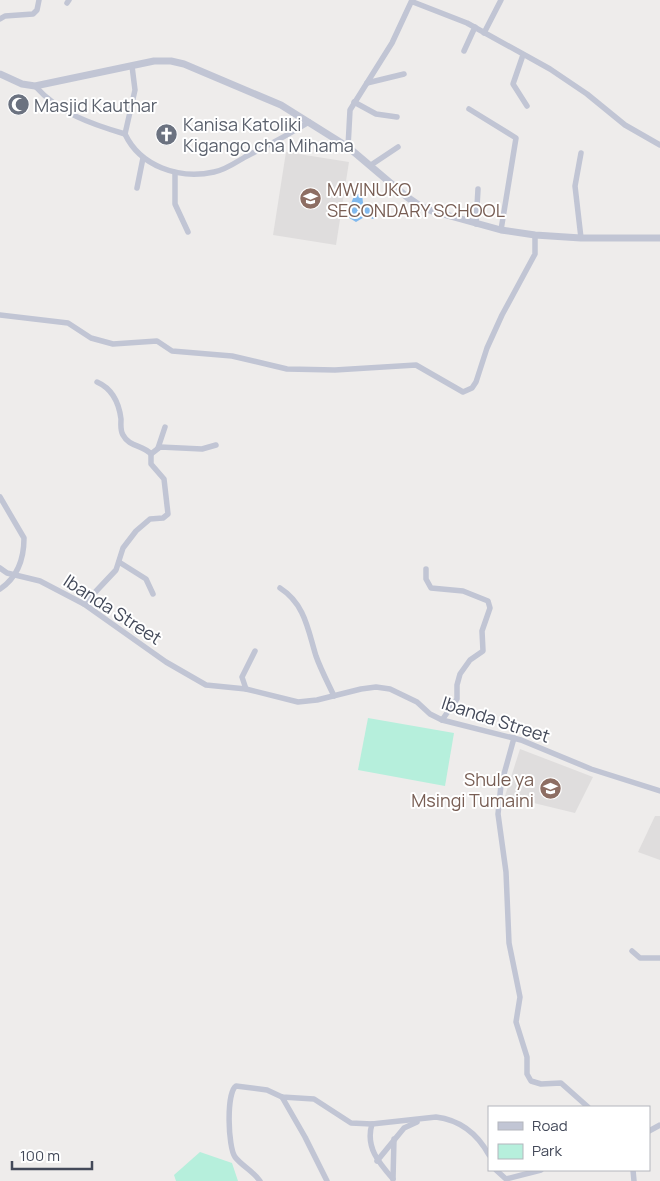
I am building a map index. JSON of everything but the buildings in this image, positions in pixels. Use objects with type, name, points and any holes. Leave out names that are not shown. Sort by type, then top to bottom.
[{"type":"street","points":[[0,19],[5,16],[33,14],[37,10],[39,0]]},
{"type":"street","points":[[484,33],[500,0]]},
{"type":"street","points":[[348,147],[348,119],[354,102],[392,43],[412,1],[449,14],[571,82],[625,125],[660,145]]},
{"type":"street","points":[[464,51],[476,28]]},
{"type":"street","points":[[522,55],[513,84],[527,106]]},
{"type":"street","points":[[0,74],[22,84],[35,86],[162,61],[184,64],[267,98],[309,122],[348,147],[420,206],[476,224],[535,235],[581,238],[660,238]]},
{"type":"street","points":[[132,66],[135,90],[125,134],[133,148],[143,158],[175,173],[217,172],[273,144],[309,122]]},
{"type":"street","points":[[367,82],[404,74]]},
{"type":"street","points":[[35,86],[50,102],[61,109],[97,126],[125,134]]},
{"type":"street","points":[[354,102],[376,114],[397,117]]},
{"type":"street","points":[[469,109],[516,138],[501,230]]},
{"type":"street","points":[[371,165],[398,147]]},
{"type":"street","points":[[581,152],[575,186],[581,238]]},
{"type":"street","points":[[137,188],[143,158]]},
{"type":"street","points":[[175,173],[175,204],[188,232]]},
{"type":"street","points":[[476,224],[478,189]]},
{"type":"street","points":[[0,315],[68,322],[91,338],[113,344],[157,342],[172,351],[232,356],[287,369],[335,370],[416,365],[463,392],[472,388],[476,382],[487,348],[502,315],[535,254],[535,235]]},
{"type":"street","points":[[98,382],[106,385],[114,393],[124,437],[135,447],[146,450],[151,454]]},
{"type":"street","points":[[84,604],[113,573],[123,548],[136,531],[150,519],[163,518],[168,515],[165,482],[160,473],[151,464],[151,454],[158,448],[165,427]]},
{"type":"street","points":[[158,448],[202,449],[216,445]]},
{"type":"street","points":[[0,497],[24,538],[19,568],[15,575],[0,589]]},
{"type":"street","points":[[119,562],[146,579],[153,594]]},
{"type":"street","points":[[113,573],[127,566]]},
{"type":"street","name":"Ibanda Street","points":[[0,568],[15,575],[40,581],[84,604],[160,658],[206,685],[246,689],[298,702],[376,687],[390,689],[417,702],[430,714],[442,720],[514,738],[591,769],[660,791]]},
{"type":"street","points":[[426,568],[426,579],[431,588],[463,591],[488,601],[490,608],[482,631],[483,651],[470,660],[460,674],[457,685],[457,699],[442,720]]},
{"type":"street","points":[[280,588],[292,598],[304,615],[317,659],[334,696]]},
{"type":"street","points":[[246,689],[242,677],[255,651]]},
{"type":"street","points":[[514,738],[501,785],[498,814],[506,872],[509,942],[520,997],[516,1022],[527,1057],[527,1074],[532,1080],[541,1084],[555,1083],[566,1085],[587,1106]]},
{"type":"street","points":[[632,952],[640,958],[660,958]]},
{"type":"street","points":[[260,1181],[233,1152],[229,1110],[230,1094],[236,1086],[267,1090],[282,1098],[314,1099],[347,1121],[372,1124],[436,1117],[458,1123],[476,1136],[488,1154]]},
{"type":"street","points":[[282,1098],[305,1137],[327,1181]]},
{"type":"street","points":[[377,1161],[404,1128],[421,1120]]},
{"type":"street","points":[[372,1124],[370,1139],[377,1161],[393,1180]]},
{"type":"street","points":[[393,1180],[394,1139]]},
{"type":"street","points":[[497,1171],[506,1178],[537,1171]]},
{"type":"shaded area","name":"MWINUKO SECONDARY SCHOOL","points":[[286,152],[349,162],[336,245],[273,235]]},
{"type":"shaded area","points":[[520,749],[593,777],[575,813],[505,796]]},
{"type":"shaded area","points":[[655,816],[660,816],[660,860],[638,852]]},
{"type":"green space","points":[[368,718],[454,733],[445,786],[358,770]]},
{"type":"green space","points":[[200,1152],[232,1163],[238,1181],[176,1181],[174,1175]]},
{"type":"water","points":[[362,194],[363,203],[371,205],[376,218],[373,219],[366,216],[356,222],[346,216],[354,196]]},
{"type":"place","name":"Masjid Kauthar","points":[[18,105]]},
{"type":"place","name":"Kanisa Katoliki Kigango cha Mihama","points":[[167,134]]},
{"type":"place","name":"MWINUKO SECONDARY SCHOOL","points":[[311,199]]},
{"type":"place","name":"Shule ya Msingi Tumaini","points":[[550,789]]}]
